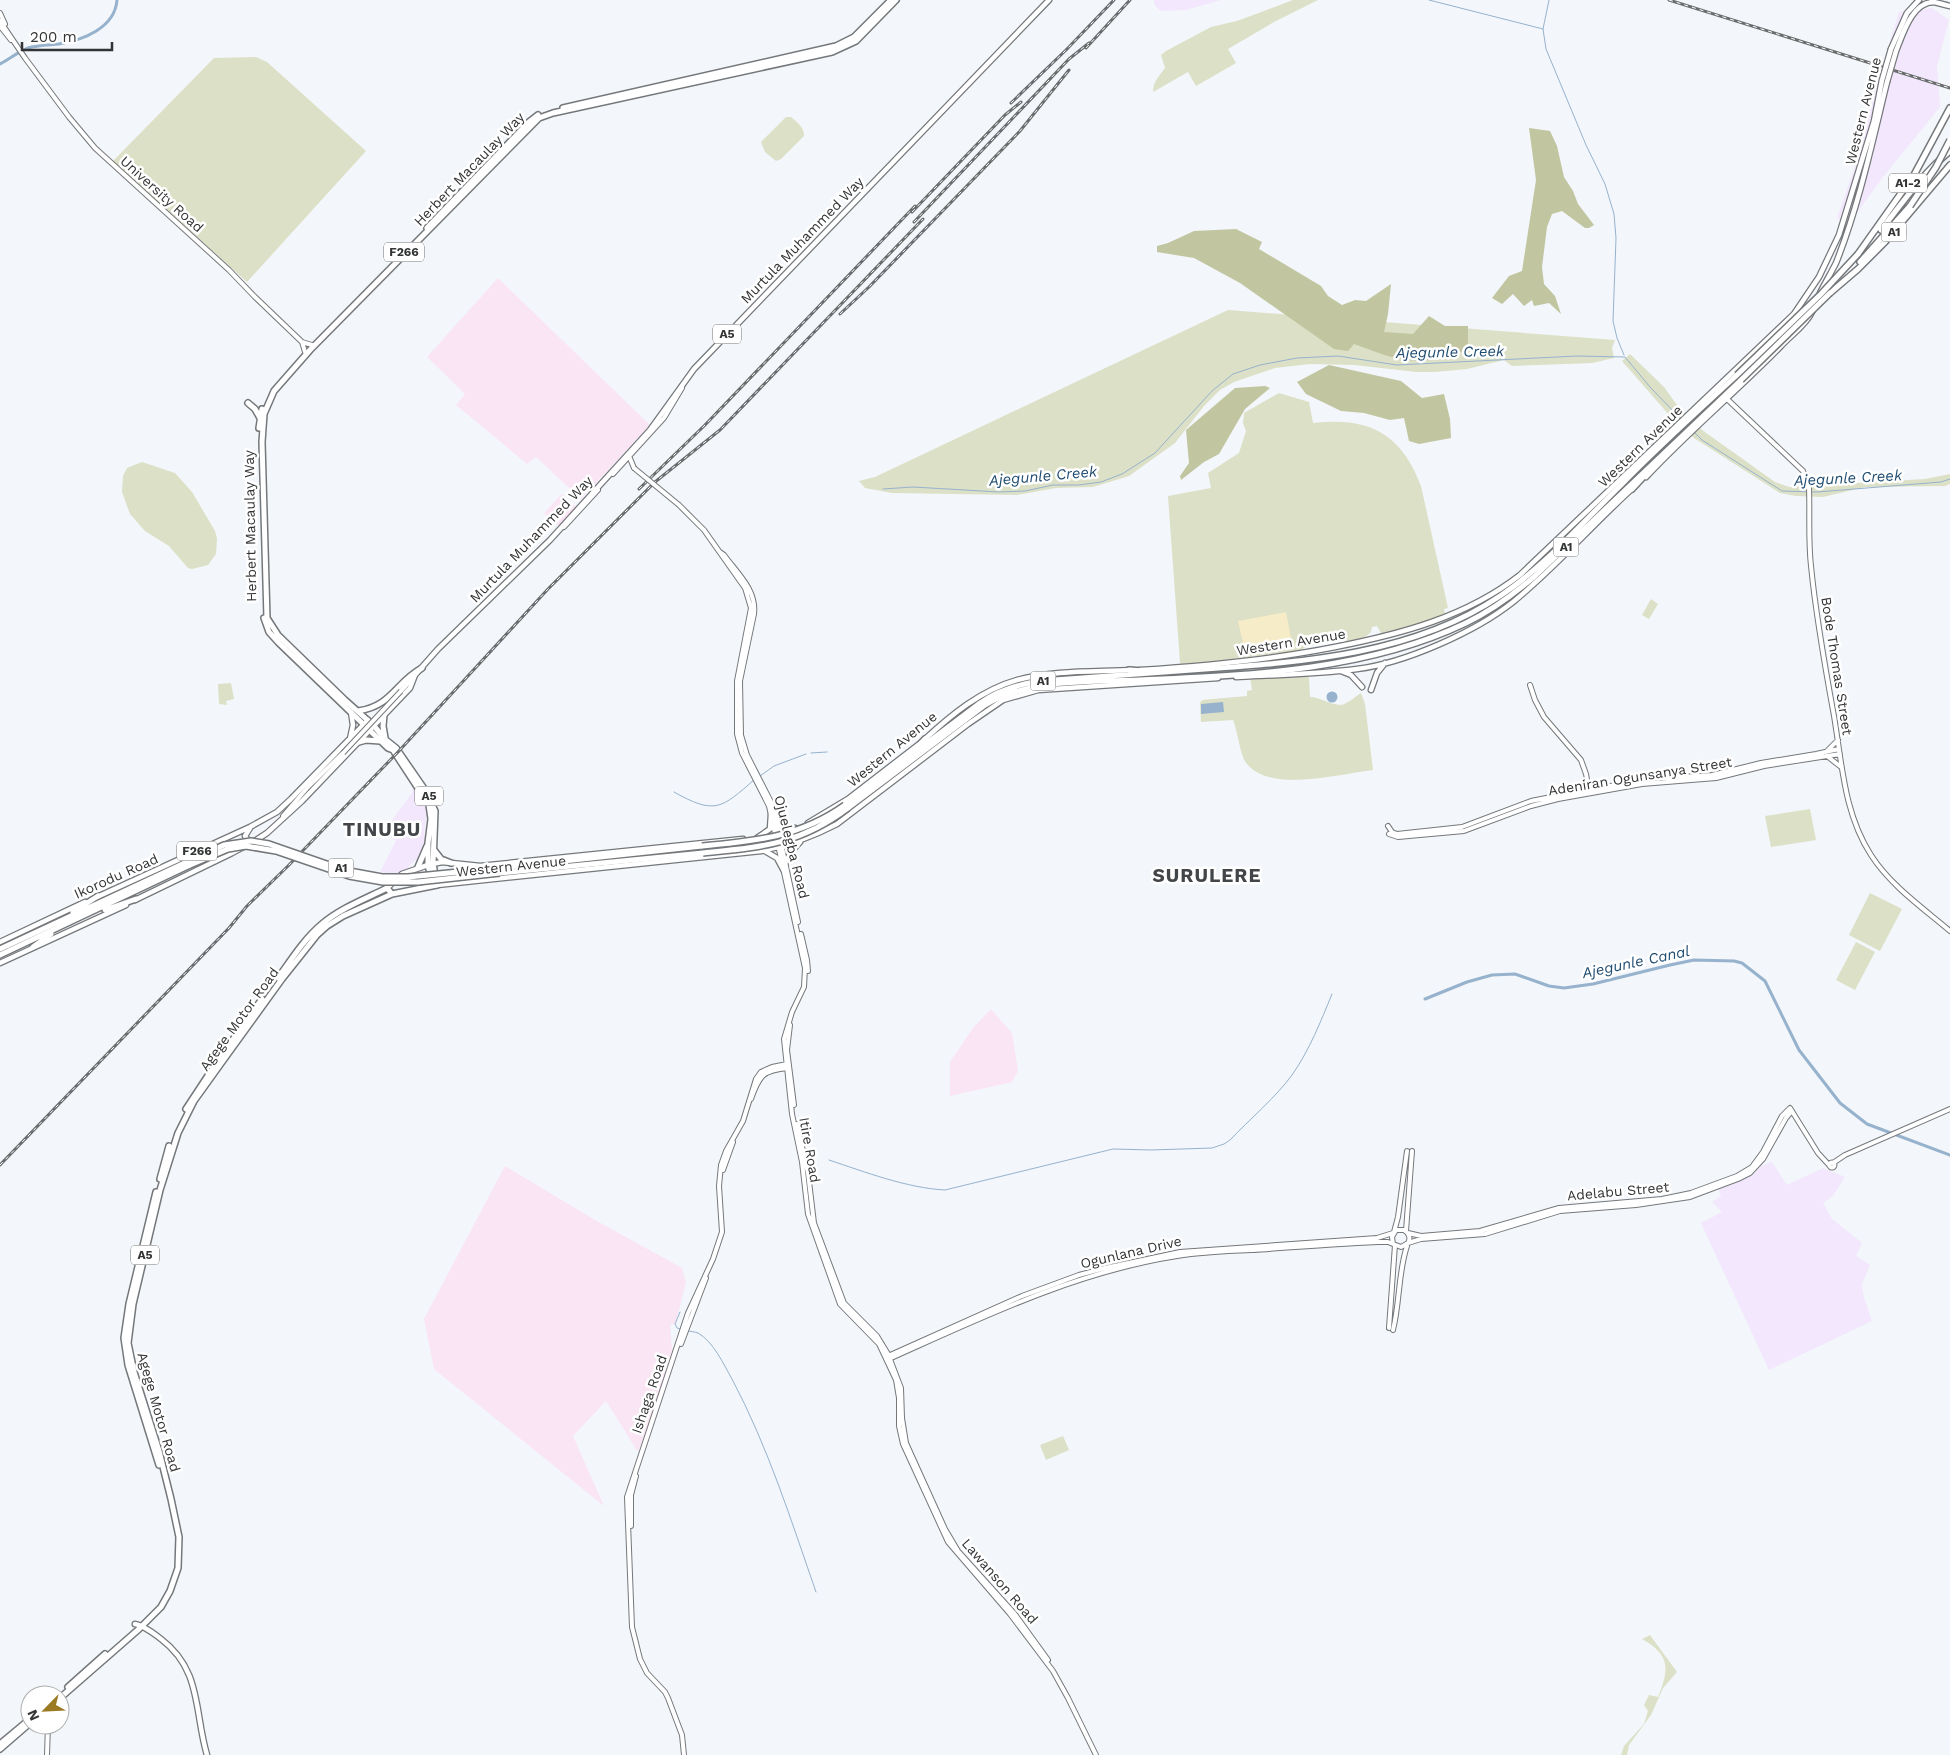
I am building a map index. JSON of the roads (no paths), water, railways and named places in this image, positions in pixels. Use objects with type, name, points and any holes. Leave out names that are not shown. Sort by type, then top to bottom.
[{"type":"highway","name":"Herbert Macaulay Way","points":[[366,722],[350,711],[278,643],[272,636],[265,621],[260,419],[269,393],[305,352],[529,122],[538,115],[551,110],[662,84],[836,46],[854,37],[890,0]]},
{"type":"highway","name":"Herbert Macaulay Way","points":[[366,722],[358,711],[278,635],[267,618],[263,430],[266,407],[274,392],[310,350],[539,118],[553,113],[832,52],[856,41],[896,0]]},
{"type":"highway","name":"A1-2","points":[[1858,254],[1914,175],[1950,108]]},
{"type":"highway","name":"A1-2","points":[[1830,293],[1877,245],[1904,213],[1936,167],[1950,140]]},
{"type":"highway","name":"A1","points":[[1858,254],[1876,236],[1916,183],[1950,151]]},
{"type":"highway","name":"A1","points":[[1830,293],[1858,270],[1885,242],[1950,165]]},
{"type":"highway","name":"Western Avenue","points":[[500,871],[561,865],[600,866],[784,842],[819,828],[927,740],[980,703],[1009,688],[1041,681],[1130,672],[1328,664],[1373,654],[1468,622],[1520,589],[1631,487],[1669,450],[1689,417],[1737,375],[1817,298],[1858,254]]},
{"type":"highway","name":"Western Avenue","points":[[1430,635],[1471,613],[1512,587],[1543,561],[1659,447],[1682,431],[1696,425],[1830,293]]},
{"type":"highway","points":[[248,403],[256,409],[260,419]]},
{"type":"highway","points":[[1624,480],[1659,447]]},
{"type":"highway","points":[[1631,487],[1669,450]]},
{"type":"highway","name":"Western Avenue","points":[[561,865],[591,857],[754,841],[783,836],[816,823],[897,775],[985,705],[1008,693],[1030,687],[1049,685],[1189,679],[1225,676],[1280,667]]},
{"type":"highway","points":[[358,711],[382,704],[411,675],[422,668]]},
{"type":"highway","points":[[1130,672],[1169,670]]},
{"type":"highway","points":[[1189,679],[1225,676]]},
{"type":"highway","points":[[359,742],[366,740],[384,741],[384,715]]},
{"type":"highway","name":"A5","points":[[366,722],[388,748],[393,750],[430,805],[431,819],[428,843],[434,886]]},
{"type":"highway","points":[[900,761],[927,740]]},
{"type":"highway","name":"A5","points":[[384,741],[397,749],[433,804],[436,820],[430,864]]},
{"type":"highway","points":[[897,775],[926,753]]},
{"type":"highway","points":[[418,867],[428,843]]},
{"type":"highway","name":"Ikorodu Road","points":[[0,949],[189,863],[228,849],[246,846],[276,851],[349,876],[382,882],[418,882],[500,871]]},
{"type":"highway","points":[[433,848],[439,856],[451,863]]},
{"type":"highway","points":[[561,865],[576,858],[591,857]]},
{"type":"highway","name":"Ikorodu Road","points":[[0,955],[189,863]]},
{"type":"highway","points":[[561,865],[583,868],[600,866]]},
{"type":"highway","name":"Agege Motor Road","points":[[70,1687],[161,1607],[178,1568],[179,1537],[159,1451],[134,1372],[128,1343],[133,1304],[160,1190],[171,1150],[178,1133],[194,1101],[308,944],[335,921],[392,894],[434,886]]},
{"type":"highway","points":[[387,888],[392,894]]},
{"type":"highway","name":"Agege Motor Road","points":[[139,1627],[164,1596],[175,1565],[176,1550],[176,1537],[165,1489],[128,1365],[124,1338],[130,1304],[166,1155],[174,1133],[191,1099],[302,946],[323,922],[340,911],[387,888]]},
{"type":"highway","points":[[55,923],[98,896]]},
{"type":"highway","points":[[76,919],[136,899]]},
{"type":"highway","points":[[33,947],[63,925]]},
{"type":"highway","points":[[0,1744],[20,1727]]},
{"type":"highway","points":[[0,1749],[20,1732]]},
{"type":"main road","name":"Murtula Muhammed Way","points":[[415,675],[479,611],[492,595],[550,540],[650,430],[694,369],[1049,0]]},
{"type":"main road","name":"Western Avenue","points":[[1689,417],[1784,325],[1808,294],[1826,265],[1839,235],[1874,121],[1893,50],[1907,14],[1919,0]]},
{"type":"main road","points":[[1944,0],[1950,5]]},
{"type":"main road","name":"Western Avenue","points":[[1893,50],[1919,7],[1927,3],[1936,2],[1950,5]]},
{"type":"main road","points":[[0,13],[21,52]]},
{"type":"main road","points":[[0,21],[12,37]]},
{"type":"main road","points":[[0,26],[21,52]]},
{"type":"main road","name":"University Road","points":[[21,52],[75,124],[96,148],[230,270],[254,297],[302,342]]},
{"type":"main road","name":"Western Avenue","points":[[1696,425],[1727,399],[1805,322],[1816,303],[1836,262],[1852,215],[1874,139],[1884,81]]},
{"type":"main road","points":[[1808,294],[1816,303]]},
{"type":"main road","points":[[302,342],[312,345]]},
{"type":"main road","points":[[302,342],[305,352]]},
{"type":"main road","points":[[550,540],[568,524],[671,409],[694,369]]},
{"type":"main road","name":"Bode Thomas Street","points":[[1727,399],[1803,470],[1809,487],[1810,566],[1851,813],[1870,854],[1889,877],[1950,931]]},
{"type":"main road","points":[[629,456],[634,468]]},
{"type":"main road","points":[[623,464],[634,468]]},
{"type":"main road","name":"Ojuelegba Road","points":[[634,468],[679,505],[704,530],[745,588],[750,602],[750,614],[739,667],[736,704],[739,744],[772,806],[784,871],[798,926]]},
{"type":"main road","name":"Western Avenue","points":[[1169,670],[1290,656],[1352,644],[1432,624],[1486,599],[1512,581],[1624,480]]},
{"type":"main road","name":"Western Avenue","points":[[1225,676],[1337,671],[1358,668],[1388,661],[1440,644],[1505,608],[1528,588],[1631,487]]},
{"type":"main road","points":[[1371,690],[1377,673],[1388,661]]},
{"type":"main road","points":[[1337,671],[1348,673],[1362,687]]},
{"type":"main road","points":[[310,788],[415,675]]},
{"type":"main road","name":"A5","points":[[372,728],[410,688],[415,675]]},
{"type":"main road","points":[[1530,685],[1544,717],[1581,760],[1589,790]]},
{"type":"main road","points":[[349,741],[353,730],[350,711]]},
{"type":"main road","points":[[349,741],[366,722]]},
{"type":"main road","name":"F266","points":[[310,788],[372,728]]},
{"type":"main road","points":[[1838,740],[1826,754],[1842,767]]},
{"type":"main road","name":"Ikorodu Road","points":[[0,942],[250,827],[277,812],[349,741]]},
{"type":"main road","name":"Adeniran Ogunsanya Street","points":[[1826,754],[1839,749]]},
{"type":"main road","name":"Adeniran Ogunsanya Street","points":[[1388,826],[1396,834],[1462,827],[1531,801],[1648,779],[1712,775],[1777,762],[1826,754],[1840,754]]},
{"type":"main road","name":"Western Avenue","points":[[591,857],[757,838],[777,834],[821,817],[900,761]]},
{"type":"main road","name":"Adeniran Ogunsanya Street","points":[[1389,834],[1398,837],[1464,831],[1531,806],[1558,799],[1642,784],[1716,778],[1777,762]]},
{"type":"main road","name":"Western Avenue","points":[[600,866],[761,851],[780,847],[802,840],[837,824],[897,775]]},
{"type":"main road","name":"Ikorodu Road","points":[[0,963],[253,842],[296,806],[310,788]]},
{"type":"main road","points":[[773,814],[781,826],[795,828]]},
{"type":"main road","points":[[757,838],[770,830],[773,814]]},
{"type":"main road","points":[[250,827],[245,836],[249,842],[253,842]]},
{"type":"main road","points":[[232,834],[241,837],[244,842],[241,848]]},
{"type":"main road","points":[[785,863],[792,851],[802,840]]},
{"type":"main road","name":"Ojuelegba Road","points":[[780,847],[798,926]]},
{"type":"main road","points":[[761,851],[770,853],[777,858],[784,871]]},
{"type":"main road","name":"Western Avenue","points":[[387,888],[402,874],[430,864],[451,863],[480,866],[561,865]]},
{"type":"main road","name":"Western Avenue","points":[[434,886],[561,865]]},
{"type":"main road","name":"Itire Road","points":[[798,926],[807,960],[807,982],[790,1023],[787,1038],[787,1066],[807,1168],[814,1223],[844,1303],[877,1336],[888,1359]]},
{"type":"main road","name":"Ishaga Road","points":[[685,1755],[680,1727],[668,1698],[665,1692],[647,1674],[640,1658],[632,1627],[627,1497],[687,1321],[718,1248],[722,1232],[719,1181],[721,1165],[726,1150],[743,1121],[756,1078],[761,1072],[772,1067],[787,1066]]},
{"type":"main road","points":[[1792,1110],[1818,1153],[1831,1164],[1950,1109]]},
{"type":"main road","name":"Adelabu Street","points":[[1407,1232],[1421,1236],[1480,1231],[1559,1208],[1662,1199],[1691,1193],[1737,1176],[1752,1167],[1763,1152],[1782,1116],[1792,1110]]},
{"type":"main road","name":"Adelabu Street","points":[[1408,1244],[1421,1239],[1485,1234],[1560,1212],[1645,1204],[1690,1197],[1750,1173],[1763,1159],[1792,1110]]},
{"type":"main road","points":[[1407,1151],[1398,1217],[1392,1237],[1394,1244],[1391,1329],[1397,1315],[1403,1260],[1410,1238],[1407,1232],[1412,1151]]},
{"type":"main road","points":[[1394,1233],[1399,1230],[1407,1232]]},
{"type":"main road","name":"Ogunlana Drive","points":[[888,1359],[1022,1296],[1079,1275],[1105,1268],[1180,1252],[1376,1238],[1394,1233]]},
{"type":"main road","name":"Ogunlana Drive","points":[[888,1359],[1046,1291],[1080,1279],[1128,1266],[1209,1252],[1378,1242],[1394,1244]]},
{"type":"main road","points":[[1394,1244],[1401,1247],[1408,1244]]},
{"type":"main road","name":"Lawanson Road","points":[[888,1359],[901,1388],[904,1436],[911,1459],[952,1544],[1014,1613],[1034,1639],[1066,1689],[1096,1755]]},
{"type":"main road","points":[[139,1627],[166,1645],[177,1655],[185,1670],[192,1692],[198,1727],[206,1755]]},
{"type":"main road","points":[[47,1755],[48,1735]]},
{"type":"water","points":[[1332,691],[1338,697],[1332,703],[1326,697]]},
{"type":"water","points":[[1223,702],[1224,712],[1201,714],[1201,704]]},
{"type":"waterway","points":[[0,64],[28,48],[59,44],[87,36],[104,25],[110,18],[115,10],[117,0]]},
{"type":"waterway","points":[[1429,0],[1543,29]]},
{"type":"waterway","points":[[1549,0],[1543,29],[1546,49],[1586,145],[1605,184],[1614,214],[1616,238],[1613,321],[1624,355]]},
{"type":"waterway","name":"Ajegunle Creek","points":[[883,489],[913,487],[999,492],[1025,491],[1053,485],[1079,485],[1101,482],[1122,474],[1155,453],[1212,391],[1233,374],[1260,365],[1297,358],[1338,356],[1397,365],[1577,356],[1625,357],[1650,387],[1681,419]]},
{"type":"waterway","name":"Ajegunle Creek","points":[[1693,431],[1702,440],[1782,491],[1817,492],[1941,482],[1950,479]]},
{"type":"waterway","points":[[811,753],[827,752]]},
{"type":"waterway","points":[[760,776],[774,766],[806,754]]},
{"type":"waterway","points":[[674,792],[699,804],[717,805],[734,797],[755,779]]},
{"type":"waterway","name":"Ajegunle Canal","points":[[1425,999],[1467,982],[1492,975],[1515,974],[1549,986],[1564,988],[1593,984],[1694,960],[1742,963],[1765,981],[1799,1050],[1840,1103],[1867,1124],[1950,1155]]},
{"type":"waterway","points":[[829,1160],[901,1183],[945,1190],[1113,1149],[1212,1148],[1230,1140],[1286,1083],[1309,1046],[1332,994]]},
{"type":"waterway","points":[[680,1312],[675,1324],[677,1328],[681,1329]]},
{"type":"waterway","points":[[687,1331],[698,1333],[713,1347],[745,1405],[778,1484],[816,1592]]},
{"type":"railway","points":[[1011,103],[1114,0]]},
{"type":"railway","points":[[1086,48],[1130,0]]},
{"type":"railway","points":[[1669,0],[1950,88]]},
{"type":"railway","points":[[914,222],[1069,59],[1089,43]]},
{"type":"railway","points":[[840,314],[869,287],[1020,131],[1069,70]]},
{"type":"railway","points":[[912,212],[1005,115],[1021,102]]},
{"type":"railway","points":[[639,489],[705,425],[915,206]]},
{"type":"railway","points":[[0,1165],[229,928],[247,906],[398,752],[548,589],[655,482],[720,430],[923,219]]},
{"type":"district","name":"TINUBU","points":[[382,829]]},
{"type":"district","name":"SURULERE","points":[[1207,875]]}]
